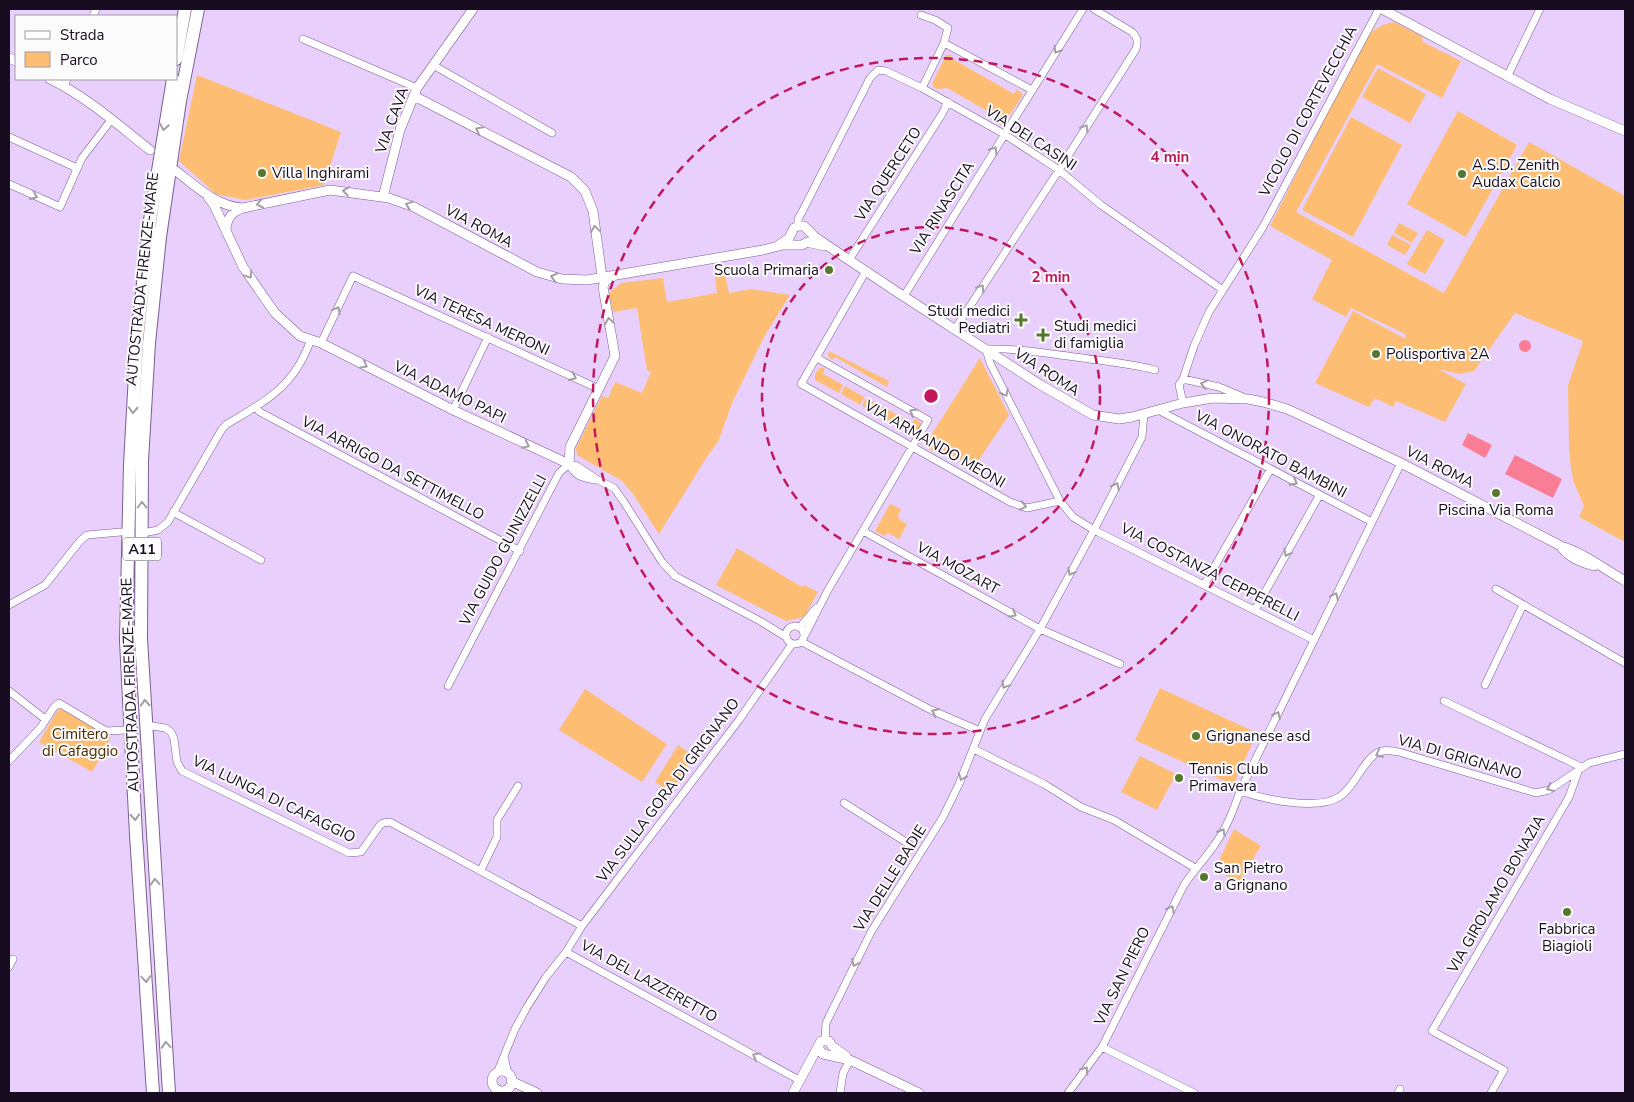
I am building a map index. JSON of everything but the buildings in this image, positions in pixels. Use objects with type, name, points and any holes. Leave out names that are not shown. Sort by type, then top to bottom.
[{"type":"highway","points":[[178,48],[185,9]]},
{"type":"highway","name":"AUTOSTRADA FIRENZE-MARE","points":[[169,1093],[141,639],[142,461],[160,237],[180,102],[198,9]]},
{"type":"highway","name":"AUTOSTRADA FIRENZE-MARE","points":[[153,1093],[136,835],[126,640],[130,465],[137,338],[150,220],[173,80]]},
{"type":"street","name":"VIA CAVA","points":[[383,197],[394,149],[416,92],[473,9]]},
{"type":"street","name":"VIA RINASCITA","points":[[904,296],[1083,9]]},
{"type":"street","points":[[955,328],[1136,49],[1138,42],[1132,32],[1094,9]]},
{"type":"street","points":[[1380,9],[1550,99],[1625,131]]},
{"type":"street","name":"VICOLO DI CORTEVECCHIA","points":[[1222,290],[1263,227],[1380,9]]},
{"type":"street","points":[[1507,77],[1540,9]]},
{"type":"street","points":[[921,15],[935,20],[948,28],[944,43],[922,88]]},
{"type":"street","points":[[303,39],[416,92],[571,177],[585,191],[593,211],[602,277]]},
{"type":"street","points":[[944,43],[1032,90]]},
{"type":"street","points":[[433,65],[552,133]]},
{"type":"street","name":"VIA DEI CASINI","points":[[798,226],[802,212],[870,78],[878,70],[886,71],[922,88],[1004,134],[1059,170],[1101,205],[1222,290]]},
{"type":"street","points":[[65,82],[150,150]]},
{"type":"street","name":"VIA QUERCETO","points":[[849,260],[948,102]]},
{"type":"street","points":[[9,184],[60,207],[76,168],[111,120]]},
{"type":"street","points":[[9,137],[76,168]]},
{"type":"street","name":"VIA ROMA","points":[[176,171],[206,195],[226,205],[243,208],[330,190],[383,197],[414,207],[537,272],[562,279],[587,280],[779,246],[802,245],[807,242],[834,250]]},
{"type":"street","name":"VIA ADAMO PAPI","points":[[206,195],[214,205],[244,267],[275,313],[300,336],[321,343],[453,410],[569,464]]},
{"type":"street","points":[[226,232],[229,217],[236,210],[243,208]]},
{"type":"street","points":[[779,246],[790,235],[792,230],[798,226]]},
{"type":"street","name":"VIA ROMA","points":[[798,226],[804,226],[849,260],[1093,416],[1119,419],[1144,414],[1183,402],[1213,398],[1248,399]]},
{"type":"street","points":[[807,242],[810,232]]},
{"type":"street","points":[[790,235],[796,244]]},
{"type":"street","points":[[569,464],[574,473],[581,477],[598,480],[614,488],[662,562],[675,576],[760,621],[792,644],[799,644],[804,638],[825,595],[928,420],[817,358],[866,271]]},
{"type":"street","points":[[587,280],[599,281],[603,287],[608,280],[620,274]]},
{"type":"street","name":"VIA TERESA MERONI","points":[[321,343],[353,276],[599,389]]},
{"type":"street","name":"VIA GUIDO GUINIZZELLI","points":[[448,686],[559,473],[569,464],[570,447],[615,356],[603,287]]},
{"type":"street","points":[[1183,402],[1179,385],[1209,312],[1222,290]]},
{"type":"street","points":[[453,410],[488,337]]},
{"type":"street","points":[[148,532],[162,528],[168,522],[222,429],[265,401],[288,380],[299,365],[311,340]]},
{"type":"street","points":[[986,348],[1042,353],[1155,370]]},
{"type":"street","name":"VIA COSTANZA CEPPERELLI","points":[[986,348],[990,363],[1060,501],[1073,517],[1094,530],[1314,640]]},
{"type":"street","name":"VIA ARMANDO MEONI","points":[[817,358],[801,384],[1010,502],[1027,508],[1060,501]]},
{"type":"street","name":"VIA ROMA","points":[[1183,379],[1219,387],[1248,399],[1287,409],[1401,463],[1560,546],[1565,553],[1602,568],[1625,580]]},
{"type":"street","name":"VIA ARRIGO DA SETTIMELLO","points":[[255,407],[260,412],[520,551]]},
{"type":"street","name":"VIA ONORATO BAMBINI","points":[[1158,410],[1319,496],[1372,522]]},
{"type":"street","name":"VIA DELLE BADIE","points":[[793,1093],[808,1064],[825,1048],[826,1023],[871,932],[920,850],[943,817],[974,749],[985,719],[1040,629],[1094,530],[1142,437],[1144,414]]},
{"type":"street","points":[[974,749],[1044,784],[1082,807],[1114,820],[1195,868],[1215,845],[1224,830],[1240,790],[1401,463]]},
{"type":"street","points":[[1204,585],[1270,470]]},
{"type":"street","points":[[1255,610],[1319,496]]},
{"type":"street","points":[[173,512],[260,560]]},
{"type":"street","name":"VIA MOZART","points":[[863,531],[1040,629],[1120,664]]},
{"type":"street","points":[[9,605],[45,585],[80,541],[87,535],[121,532]]},
{"type":"street","points":[[1496,590],[1625,663]]},
{"type":"street","points":[[800,627],[825,595]]},
{"type":"street","points":[[1485,685],[1523,605]]},
{"type":"street","points":[[760,621],[787,630],[794,626],[800,627]]},
{"type":"street","points":[[800,627],[804,638],[931,710],[980,731]]},
{"type":"street","points":[[786,638],[787,630]]},
{"type":"street","name":"VIA SULLA GORA DI GRIGNANO","points":[[566,952],[582,926],[739,720],[792,644]]},
{"type":"street","points":[[9,691],[45,719]]},
{"type":"street","points":[[1444,701],[1580,768]]},
{"type":"street","points":[[9,761],[41,727],[54,707],[59,703],[106,731],[126,730]]},
{"type":"street","name":"VIA LUNGA DI CAFAGGIO","points":[[153,726],[165,728],[171,732],[174,739],[177,762],[182,771],[349,853],[361,852],[380,825],[390,822],[582,926]]},
{"type":"street","name":"VIA DI GRIGNANO","points":[[1240,790],[1258,797],[1277,801],[1326,802],[1338,798],[1346,791],[1376,753],[1386,751],[1399,752],[1536,793],[1549,790],[1589,763],[1625,754]]},
{"type":"street","name":"VIA GIROLAMO BONAZIA","points":[[1491,1093],[1504,1070],[1432,1031],[1569,797],[1580,768]]},
{"type":"street","points":[[480,870],[497,837],[497,820],[518,786]]},
{"type":"street","points":[[844,803],[910,844]]},
{"type":"street","name":"VIA SAN PIERO","points":[[1068,1093],[1102,1047],[1171,908],[1195,868]]},
{"type":"street","name":"VIA DEL LAZZERETTO","points":[[512,1082],[502,1091],[492,1090],[492,1080],[497,1073],[515,1029],[546,977],[566,952],[799,1080]]},
{"type":"street","points":[[9,967],[13,959]]},
{"type":"street","points":[[1102,1047],[1194,1093]]},
{"type":"street","points":[[825,1048],[918,1093]]},
{"type":"street","points":[[504,1056],[512,1082]]},
{"type":"street","points":[[840,1093],[843,1073],[850,1060]]},
{"type":"street","points":[[497,1073],[503,1072],[512,1082],[536,1093]]},
{"type":"green space","points":[[1394,22],[1423,37],[1422,41],[1425,43],[1461,61],[1442,98],[1377,64],[1296,212],[1444,293],[1529,142],[1625,196],[1625,542],[1579,517],[1584,506],[1574,483],[1571,469],[1568,385],[1583,341],[1515,313],[1474,371],[1459,374],[1438,369],[1466,384],[1445,422],[1396,401],[1393,407],[1375,398],[1369,407],[1315,383],[1353,311],[1406,339],[1405,334],[1351,308],[1346,317],[1312,299],[1332,260],[1270,226],[1364,43],[1375,29]]},
{"type":"green space","points":[[946,55],[951,55],[951,58],[1014,94],[1017,89],[1023,95],[1004,123],[1000,125],[996,116],[947,88],[934,88],[932,84]]},
{"type":"green space","points":[[1378,68],[1426,94],[1410,123],[1362,97]]},
{"type":"green space","points":[[197,75],[341,132],[324,185],[245,200],[216,194],[179,161]]},
{"type":"green space","name":"A.S.D. Zenith Audax Calcio","points":[[1458,111],[1517,145],[1466,237],[1407,204]]},
{"type":"green space","points":[[1351,117],[1402,145],[1353,237],[1302,210]]},
{"type":"green space","points":[[1399,223],[1418,233],[1412,243],[1394,233]]},
{"type":"green space","points":[[1427,230],[1445,240],[1425,274],[1407,264]]},
{"type":"green space","points":[[1392,235],[1411,245],[1405,255],[1387,245]]},
{"type":"green space","points":[[723,265],[729,293],[751,289],[790,295],[765,335],[732,403],[719,440],[659,534],[633,494],[622,481],[577,455],[576,448],[602,396],[608,398],[615,382],[642,393],[651,372],[647,370],[637,308],[613,312],[609,293],[621,283],[663,278],[667,302],[717,293],[714,267]]},
{"type":"green space","points":[[829,351],[889,381],[887,387],[835,357],[832,360],[828,356]]},
{"type":"green space","points":[[980,358],[1009,415],[974,467],[939,448],[932,451],[925,445]]},
{"type":"green space","points":[[822,367],[825,369],[823,374],[843,385],[839,393],[815,380],[816,372]]},
{"type":"green space","points":[[845,386],[864,397],[860,405],[841,394]]},
{"type":"green space","points":[[866,398],[886,409],[881,417],[862,406]]},
{"type":"green space","points":[[888,410],[912,423],[915,419],[920,422],[921,426],[916,434],[913,435],[884,418]]},
{"type":"green space","points":[[890,504],[901,509],[898,515],[899,519],[907,524],[899,539],[888,533],[884,536],[875,531]]},
{"type":"green space","points":[[737,548],[802,587],[804,585],[818,592],[804,617],[786,621],[716,585]]},
{"type":"green space","name":"Grignanese asd","points":[[1160,688],[1257,733],[1233,785],[1135,740]]},
{"type":"green space","points":[[585,689],[667,744],[642,782],[559,730]]},
{"type":"green space","name":"Cimitero di Cafaggio","points":[[59,708],[111,737],[104,751],[106,752],[103,757],[101,756],[92,772],[39,742]]},
{"type":"green space","points":[[678,745],[694,756],[671,792],[655,782]]},
{"type":"green space","points":[[1140,756],[1176,774],[1157,810],[1121,792]]},
{"type":"green space","points":[[1234,829],[1261,846],[1238,883],[1215,869]]},
{"type":"shaded area","points":[[1523,340],[1527,340],[1531,346],[1527,352],[1523,352],[1519,348],[1519,344]]},
{"type":"shaded area","points":[[1468,433],[1492,445],[1485,458],[1462,445]]},
{"type":"shaded area","points":[[1515,455],[1562,479],[1553,498],[1505,474]]},
{"type":"tunnel","points":[[909,844],[918,849]]},
{"type":"place","name":"Villa Inghirami","points":[[262,173]]},
{"type":"place","name":"A.S.D. Zenith Audax Calcio","points":[[1462,174]]},
{"type":"place","name":"Scuola Primaria","points":[[829,270]]},
{"type":"place","name":"Studi medici Pediatri","points":[[1021,320]]},
{"type":"place","name":"Studi medici di famiglia","points":[[1043,335]]},
{"type":"place","name":"Polisportiva 2A","points":[[1376,354]]},
{"type":"place","name":"Piscina Via Roma","points":[[1496,493]]},
{"type":"place","name":"Grignanese asd","points":[[1196,736]]},
{"type":"place","name":"Tennis Club Primavera","points":[[1179,778]]},
{"type":"place","name":"San Pietro a Grignano","points":[[1204,877]]},
{"type":"place","name":"Fabbrica Biagioli","points":[[1567,912]]}]
